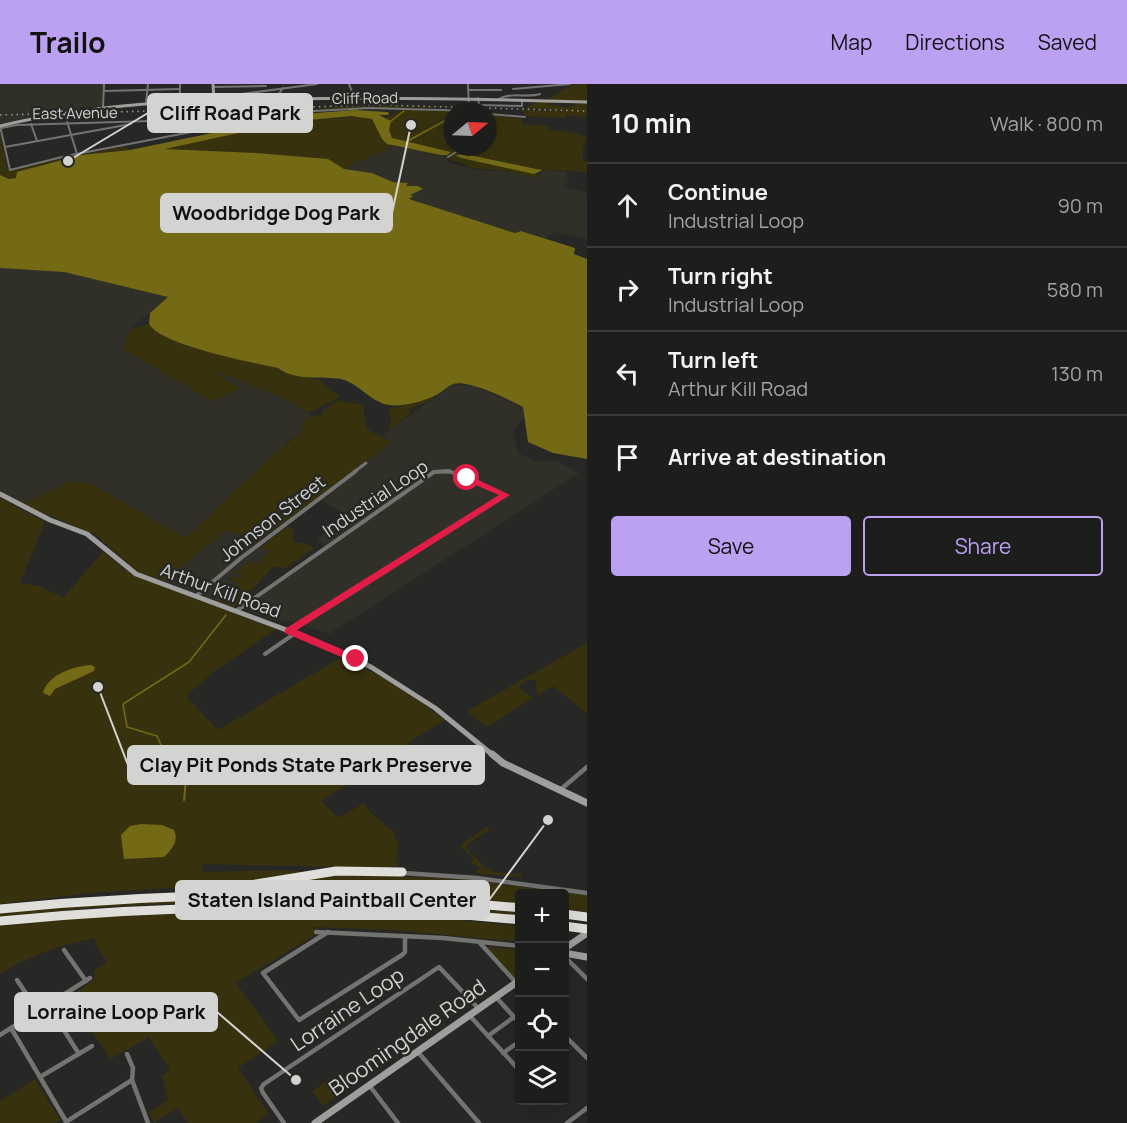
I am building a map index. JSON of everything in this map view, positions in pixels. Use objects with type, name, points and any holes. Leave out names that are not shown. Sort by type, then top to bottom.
[{"type":"highway","points":[[203,893],[336,871],[402,872]]},
{"type":"highway","points":[[0,909],[95,899],[203,893],[382,896],[515,908]]},
{"type":"highway","points":[[0,921],[126,909],[261,905],[384,908],[515,920]]},
{"type":"highway","points":[[569,915],[587,917]]},
{"type":"highway","points":[[569,927],[587,931]]},
{"type":"street","points":[[103,107],[104,84]]},
{"type":"street","points":[[146,103],[148,84]]},
{"type":"street","points":[[180,84],[180,101]]},
{"type":"street","points":[[148,121],[5,147],[0,127],[58,112],[189,101],[317,84]]},
{"type":"street","points":[[349,84],[354,97]]},
{"type":"street","points":[[468,84],[468,102]]},
{"type":"street","points":[[513,89],[570,84]]},
{"type":"street","points":[[216,126],[213,85],[266,85],[267,90]]},
{"type":"street","points":[[275,99],[283,88]]},
{"type":"street","points":[[104,91],[180,89]]},
{"type":"street","points":[[468,90],[501,90]]},
{"type":"street","points":[[499,99],[503,96],[532,97],[540,94]]},
{"type":"street","points":[[214,98],[478,98],[587,102]]},
{"type":"street","points":[[478,98],[479,105],[522,106],[522,100]]},
{"type":"street","name":"Cliff Road","points":[[5,147],[10,170],[278,113],[324,109],[443,111]]},
{"type":"street","points":[[17,124],[65,115],[77,154]]},
{"type":"street","points":[[497,115],[525,117]]},
{"type":"street","name":"East Avenue","points":[[0,127],[17,124],[259,118]]},
{"type":"street","points":[[31,124],[37,141]]},
{"type":"street","name":"Johnson Street","points":[[196,597],[257,545],[366,463]]},
{"type":"street","name":"Industrial Loop","points":[[236,611],[434,472],[449,471],[505,495],[320,611],[265,654]]},
{"type":"street","name":"Arthur Kill Road","points":[[0,494],[50,520],[87,534],[136,574],[345,654],[395,681],[435,708],[503,763],[587,803]]},
{"type":"street","points":[[559,790],[587,767]]},
{"type":"street","points":[[402,872],[477,878],[587,893]]},
{"type":"street","points":[[569,948],[587,931]]},
{"type":"street","points":[[316,932],[405,936],[515,946]]},
{"type":"street","points":[[328,932],[262,973],[299,1020],[402,955],[405,952],[405,936]]},
{"type":"street","points":[[479,942],[515,980]]},
{"type":"street","points":[[0,1035],[88,980],[64,951]]},
{"type":"street","points":[[569,952],[587,957]]},
{"type":"street","points":[[569,955],[587,979]]},
{"type":"street","name":"Lorraine Loop","points":[[284,1123],[261,1091],[264,1084],[440,967],[478,1009]]},
{"type":"street","points":[[17,980],[38,1011]]},
{"type":"street","name":"Bloomingdale Road","points":[[316,1123],[368,1084],[515,985]]},
{"type":"street","points":[[496,997],[515,1018]]},
{"type":"street","points":[[48,1005],[79,1054]]},
{"type":"street","points":[[470,1015],[515,1066]]},
{"type":"street","points":[[488,1036],[515,1020]]},
{"type":"street","points":[[10,1028],[67,1122],[132,1080]]},
{"type":"street","points":[[569,1040],[587,1058]]},
{"type":"street","points":[[503,1053],[515,1044]]},
{"type":"street","points":[[40,1077],[92,1046]]},
{"type":"street","points":[[417,1051],[479,1123]]},
{"type":"street","points":[[127,1054],[133,1068],[132,1080],[148,1123]]},
{"type":"street","points":[[368,1084],[398,1123]]},
{"type":"street","points":[[567,1123],[587,1107]]},
{"type":"shaded area","points":[[0,84],[104,84],[106,87],[102,106],[59,110],[0,124]]},
{"type":"shaded area","points":[[573,84],[587,84],[587,101],[546,100]]},
{"type":"shaded area","points":[[539,101],[557,102],[545,104],[567,107],[576,105],[574,103],[587,103],[587,114],[583,117],[566,115],[566,118],[525,116],[525,110],[582,111],[526,108]]},
{"type":"shaded area","points":[[380,106],[443,107],[443,107],[219,110]]},
{"type":"shaded area","points":[[406,109],[443,111],[443,151],[406,143],[390,137],[392,135],[389,132],[389,120],[385,118]]},
{"type":"shaded area","points":[[354,110],[388,112],[389,115],[379,115],[391,121],[389,130],[392,138],[443,150],[443,155],[387,144],[372,119],[351,116],[289,122],[165,149],[328,159],[344,169],[372,173],[393,182],[408,183],[406,186],[418,186],[423,189],[410,195],[413,196],[409,199],[515,233],[521,231],[575,248],[574,254],[587,259],[587,459],[553,453],[528,442],[523,407],[478,387],[460,383],[453,384],[433,397],[421,401],[389,405],[341,379],[292,375],[278,368],[209,352],[170,339],[157,332],[149,324],[150,313],[168,297],[64,272],[0,268],[0,175],[9,179],[16,178],[17,172],[81,155],[130,150],[256,124],[255,122],[304,114]]},
{"type":"shaded area","points":[[357,116],[372,119],[382,139],[392,146],[344,169],[327,159],[165,149],[289,122]]},
{"type":"shaded area","points":[[497,116],[522,119],[523,124],[549,126],[550,130],[571,132],[587,137],[582,161],[587,161],[587,172],[536,169],[478,156],[497,156]]},
{"type":"shaded area","points":[[0,133],[8,170],[125,146],[130,150],[105,152],[51,163],[35,167],[22,172],[16,178],[9,179],[0,175]]},
{"type":"shaded area","points":[[392,146],[443,154],[446,156],[448,162],[479,170],[512,172],[534,178],[545,170],[566,172],[569,181],[562,186],[587,193],[587,239],[555,232],[546,238],[521,231],[515,233],[408,199],[409,195],[423,189],[406,186],[407,183],[393,182],[372,173],[344,169]]},
{"type":"shaded area","points":[[446,156],[458,156],[539,174],[534,178],[512,172],[466,167],[466,164],[450,160]]},
{"type":"shaded area","points":[[457,156],[475,156],[543,170],[534,174]]},
{"type":"shaded area","points":[[0,268],[64,272],[169,297],[133,326],[123,349],[241,388],[215,374],[219,372],[289,401],[312,416],[302,423],[302,434],[288,440],[284,447],[258,468],[211,516],[185,538],[117,499],[70,482],[23,504],[0,490]]},
{"type":"shaded area","points":[[149,324],[157,332],[188,346],[278,368],[282,372],[321,380],[330,390],[339,395],[339,398],[308,413],[289,401],[219,372],[216,374],[241,389],[212,401],[123,349],[131,329]]},
{"type":"shaded area","points":[[453,384],[474,386],[523,407],[524,417],[513,432],[518,453],[536,461],[559,462],[579,473],[329,634],[292,622],[272,620],[238,607],[325,545],[317,539],[345,514],[321,500],[391,442],[382,436]]},
{"type":"shaded area","points":[[435,396],[409,409],[410,413],[388,432],[391,420],[389,409]]},
{"type":"shaded area","points":[[339,400],[363,405],[366,426],[370,431],[392,442],[259,541],[226,530],[165,581],[138,572],[96,535],[23,504],[70,482],[90,483],[185,538],[268,460],[301,434],[302,423],[312,416],[323,415],[322,411]]},
{"type":"shaded area","points":[[0,498],[45,522],[20,583],[44,587],[64,597],[103,552],[132,575],[276,629],[215,671],[186,696],[218,730],[342,657],[392,682],[445,720],[409,742],[409,745],[400,752],[321,801],[339,818],[366,802],[364,804],[370,812],[392,831],[396,830],[394,833],[399,846],[395,862],[398,863],[398,867],[202,864],[203,872],[281,870],[308,872],[236,884],[90,893],[0,904]]},
{"type":"shaded area","points":[[288,526],[293,529],[293,542],[315,548],[284,569],[274,566],[238,605],[234,607],[218,601],[239,584],[228,577],[244,578],[243,574],[234,573],[250,562],[258,564],[270,550],[262,550],[261,547]]},
{"type":"shaded area","points":[[226,530],[259,541],[262,549],[270,549],[257,564],[236,573],[243,574],[244,578],[228,578],[240,584],[218,601],[165,581]]},
{"type":"shaded area","points":[[587,643],[587,713],[553,686],[537,696],[536,680],[528,680],[518,686],[533,698],[487,727],[467,711]]},
{"type":"shaded area","points":[[91,665],[95,667],[94,671],[55,689],[50,696],[43,693],[46,686],[56,676],[70,669]]},
{"type":"shaded area","points":[[162,825],[174,830],[175,841],[164,857],[124,859],[121,835],[130,826]]},
{"type":"shaded area","points":[[487,827],[490,830],[466,845],[468,851],[488,870],[492,868],[493,872],[518,874],[519,872],[522,874],[521,877],[475,873],[480,868],[470,862],[474,859],[460,845]]},
{"type":"shaded area","points":[[339,873],[466,880],[539,889],[515,889],[515,903],[408,893],[259,887]]},
{"type":"shaded area","points":[[569,893],[587,895],[587,912],[569,910]]},
{"type":"shaded area","points":[[228,896],[415,902],[515,913],[515,918],[325,905],[195,903],[65,910],[0,918],[0,913],[54,907]]},
{"type":"shaded area","points":[[247,910],[409,915],[515,926],[515,942],[395,930],[314,927],[313,936],[236,983],[278,1041],[238,1068],[268,1113],[257,1123],[188,1123],[178,1108],[154,1123],[149,1113],[168,1100],[162,1076],[170,1070],[149,1037],[111,1059],[70,999],[70,996],[94,980],[94,970],[107,962],[94,942],[97,941],[94,938],[45,952],[22,961],[0,974],[0,926],[90,916]]},
{"type":"shaded area","points":[[490,947],[515,950],[515,976],[513,977],[488,950]]},
{"type":"shaded area","points":[[330,1078],[341,1093],[323,1106],[312,1092]]},
{"type":"shaded area","points":[[35,1079],[60,1120],[55,1123],[0,1123],[0,1101]]},
{"type":"waterway","points":[[391,121],[404,111]]},
{"type":"waterway","points":[[404,143],[443,122]]},
{"type":"waterway","points":[[171,756],[164,752],[157,736],[127,727],[123,704],[189,662],[226,615]]},
{"type":"waterway","points":[[168,754],[174,757],[174,763],[186,779],[184,800]]},
{"type":"railway","points":[[0,115],[381,105],[587,111]]},
{"type":"place","name":"Woodbridge Dog Park","points":[[411,125]]},
{"type":"place","name":"Cliff Road Park","points":[[68,161]]},
{"type":"place","name":"Clay Pit Ponds State Park Preserve","points":[[98,687]]},
{"type":"place","name":"Staten Island Paintball Center","points":[[548,820]]},
{"type":"place","name":"Lorraine Loop Park","points":[[296,1080]]},
{"type":"route","points":[[356,659],[289,631],[505,495],[467,478]]}]
